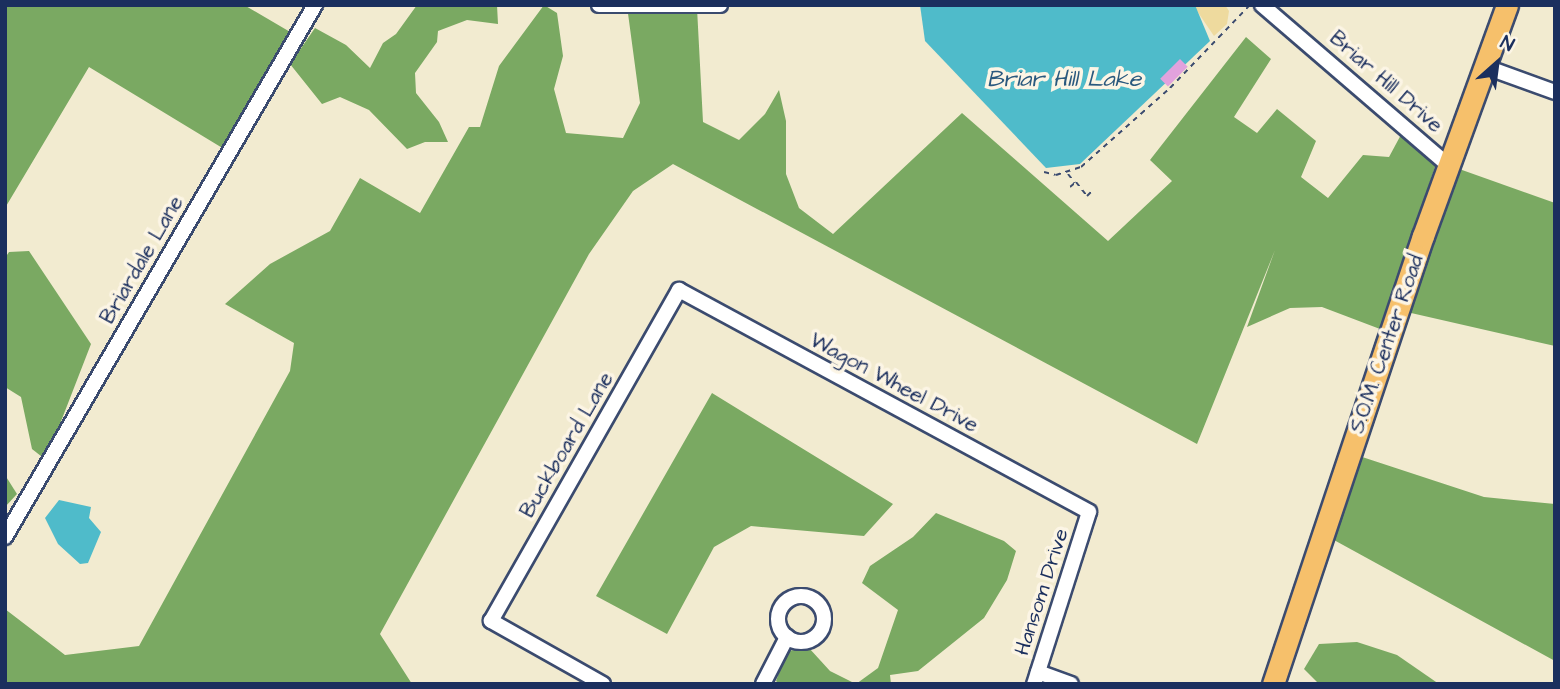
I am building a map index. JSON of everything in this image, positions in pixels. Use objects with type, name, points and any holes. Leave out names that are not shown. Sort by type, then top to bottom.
[{"type":"main road","name":"S.O.M. Center Road","points":[[1273,684],[1448,165],[1507,5]]},
{"type":"street","name":"Briardale Lane","points":[[5,537],[315,5]]},
{"type":"street","points":[[599,5],[720,5]]},
{"type":"street","name":"Briar Hill Drive","points":[[1262,5],[1448,165]]},
{"type":"street","points":[[1486,67],[1555,92]]},
{"type":"street","name":"Wagon Wheel Drive","points":[[679,290],[1089,512]]},
{"type":"street","name":"Buckboard Lane","points":[[603,684],[491,621],[679,290]]},
{"type":"street","name":"Hansom Drive","points":[[1036,678],[1089,512]]},
{"type":"street","points":[[763,684],[787,637]]},
{"type":"street","points":[[1036,678],[1071,684]]},
{"type":"path","points":[[1044,172],[1067,173],[1081,167],[1180,79],[1250,5]]},
{"type":"path","points":[[1067,173],[1087,195],[1091,192]]},
{"type":"path","points":[[1070,187],[1075,183]]},
{"type":"green space","points":[[5,5],[244,5],[297,36],[229,152],[89,67],[5,208]]},
{"type":"green space","points":[[417,5],[497,5],[498,24],[467,20],[438,31],[437,42],[415,73],[416,93],[439,122],[448,142],[425,142],[407,149],[369,110],[340,97],[322,104],[290,64],[315,28],[346,45],[370,68],[383,43],[396,34]]},
{"type":"green space","points":[[544,5],[557,13],[563,56],[554,89],[566,133],[623,138],[640,103],[627,6],[697,8],[703,122],[739,140],[765,114],[779,90],[786,121],[786,174],[799,208],[833,234],[962,113],[1108,241],[1172,181],[1150,160],[1246,37],[1271,59],[1234,117],[1257,133],[1277,109],[1316,141],[1301,177],[1328,198],[1363,155],[1389,157],[1403,131],[1436,164],[1380,329],[1322,307],[1290,308],[1247,327],[1275,250],[1197,444],[673,164],[633,191],[589,254],[380,634],[412,684],[5,684],[5,609],[65,655],[139,646],[290,371],[294,343],[225,304],[270,264],[330,231],[360,178],[420,213],[469,127],[480,127],[499,66]]},
{"type":"green space","points":[[1448,165],[1555,203],[1555,346],[1398,310]]},
{"type":"green space","points":[[29,251],[91,344],[46,460],[32,449],[21,397],[5,387],[5,258],[9,252]]},
{"type":"green space","points":[[712,393],[893,504],[864,536],[751,526],[714,547],[667,634],[596,596]]},
{"type":"green space","points":[[1350,453],[1484,497],[1555,504],[1555,661],[1323,534]]},
{"type":"green space","points":[[5,475],[17,494],[5,507]]},
{"type":"green space","points":[[936,513],[1004,541],[1016,551],[1007,580],[984,618],[918,671],[890,675],[891,684],[856,684],[878,668],[898,610],[862,583],[870,566],[913,537]]},
{"type":"green space","points":[[1357,642],[1397,655],[1439,684],[1319,684],[1304,669],[1319,644]]},
{"type":"green space","points":[[809,648],[830,671],[856,684],[779,684],[776,681],[787,651]]},
{"type":"sand","points":[[1193,5],[1225,5],[1229,11],[1227,24],[1214,36]]},
{"type":"water","name":"Briar Hill Lake","points":[[920,5],[1195,5],[1210,41],[1080,164],[1046,168],[925,41]]},
{"type":"water","points":[[59,500],[91,507],[89,518],[101,532],[88,563],[80,564],[58,544],[45,518]]},
{"type":"building","points":[[1180,59],[1188,67],[1168,87],[1160,79]]}]
